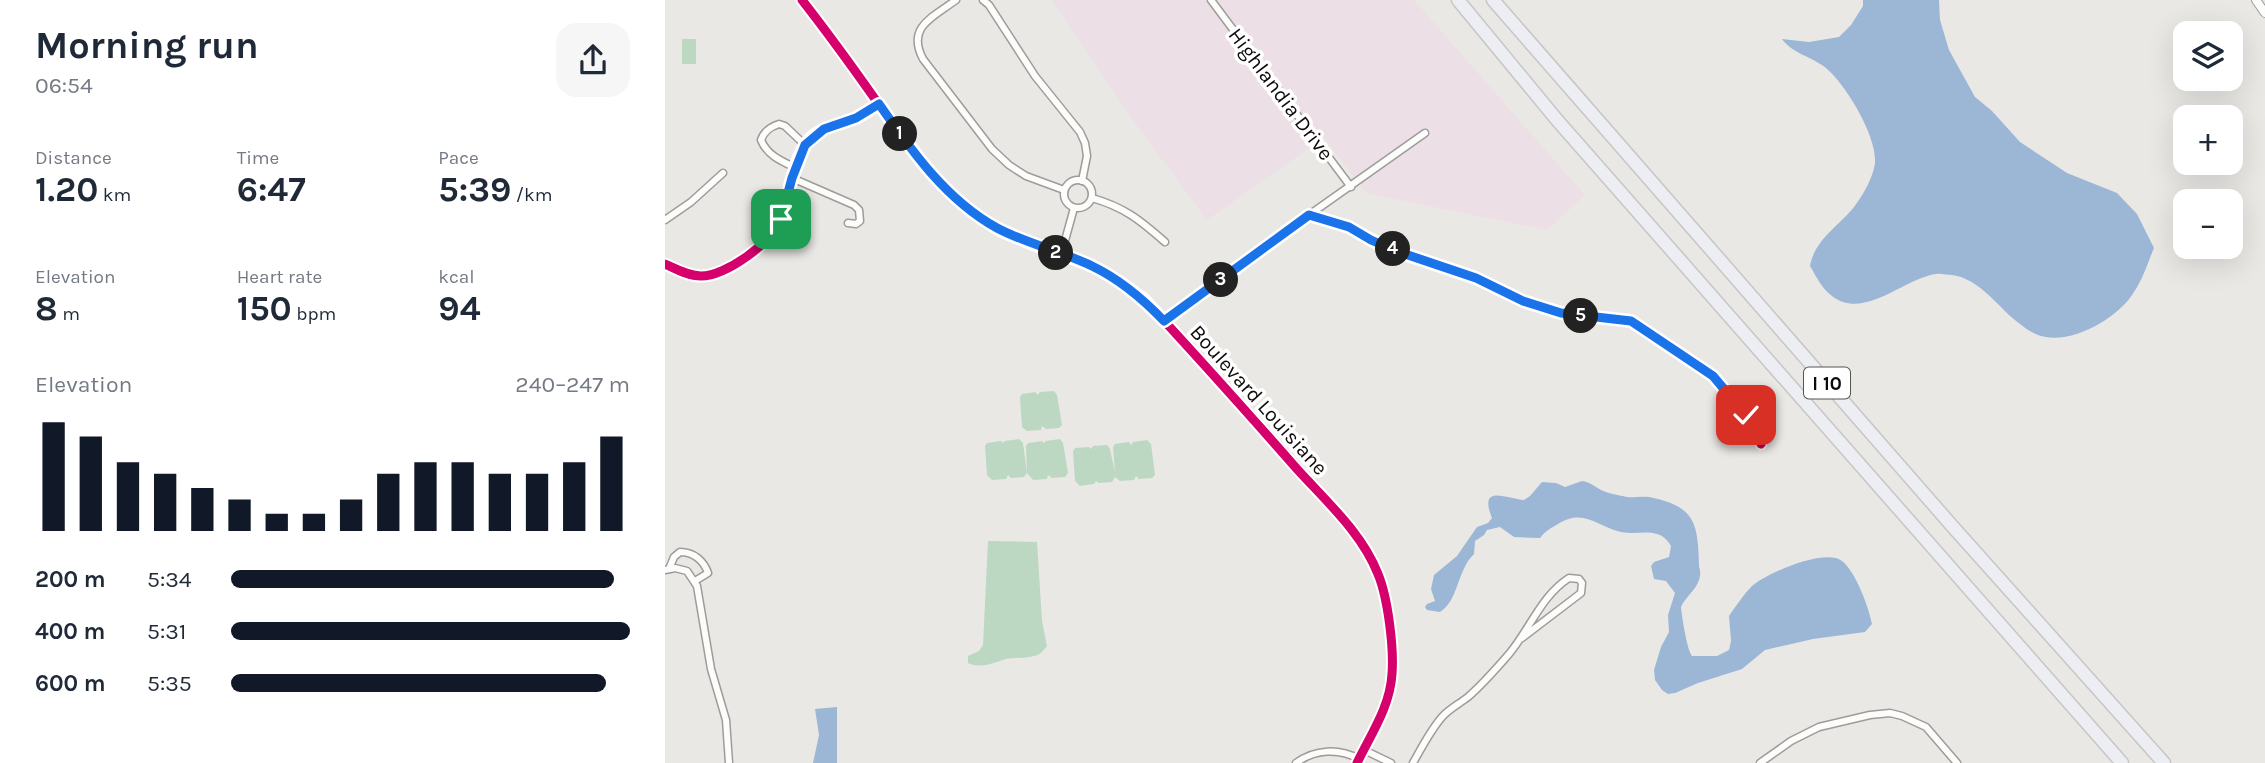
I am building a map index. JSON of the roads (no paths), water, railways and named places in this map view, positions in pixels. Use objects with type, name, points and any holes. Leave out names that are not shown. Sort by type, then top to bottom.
[{"type":"highway","name":"I 10","points":[[1458,0],[1557,120],[2122,763]]},
{"type":"highway","name":"I 10","points":[[1493,0],[1935,507],[2164,763]]},
{"type":"street","name":"Boulevard Louisiane","points":[[802,0],[912,152],[943,186],[994,227],[1021,240],[1091,265],[1143,298],[1365,548],[1379,576],[1393,655],[1387,700],[1358,761]]},
{"type":"street","points":[[956,0],[923,25],[916,40],[917,49],[992,149],[1026,176],[1064,190]]},
{"type":"street","points":[[983,0],[989,5],[1035,76],[1080,132],[1087,156],[1082,181]]},
{"type":"street","name":"Highlandia Drive","points":[[1211,0],[1351,187]]},
{"type":"street","points":[[2256,0],[2265,13]]},
{"type":"street","points":[[665,264],[688,275],[713,275],[766,242],[775,233],[781,219],[792,178],[805,145],[824,129],[856,118],[879,104]]},
{"type":"street","points":[[796,169],[775,158],[764,148],[761,140],[764,133],[779,124],[785,126],[805,145]]},
{"type":"street","points":[[1164,321],[1425,133]]},
{"type":"street","points":[[665,220],[691,202],[723,173]]},
{"type":"street","points":[[792,178],[854,205],[859,210],[859,221],[856,224],[848,223]]},
{"type":"street","points":[[1082,181],[1091,188],[1092,198],[1086,206],[1074,208],[1066,202],[1064,190],[1071,182],[1082,181]]},
{"type":"street","points":[[1092,198],[1137,217],[1165,242]]},
{"type":"street","points":[[1061,255],[1074,208]]},
{"type":"street","points":[[1309,215],[1349,227],[1396,251],[1476,278],[1523,301],[1561,313],[1631,321],[1713,376],[1746,415],[1761,444]]},
{"type":"street","points":[[667,569],[674,557],[680,552],[687,552],[705,564],[708,573],[695,581]]},
{"type":"street","points":[[667,569],[687,571],[697,586],[711,669],[726,720],[729,763]]},
{"type":"street","points":[[1413,763],[1432,729],[1445,714],[1486,679],[1522,638],[1581,593],[1582,583],[1579,579],[1569,578],[1553,591],[1522,638]]},
{"type":"street","points":[[1760,763],[1791,741],[1819,727],[1890,713],[1926,727],[1957,763]]},
{"type":"street","points":[[1296,763],[1319,753],[1335,750],[1346,752],[1358,761]]},
{"type":"street","points":[[1364,750],[1391,763]]},
{"type":"water","points":[[1863,0],[1939,0],[1940,20],[1949,50],[1975,97],[1992,111],[2020,142],[2067,173],[2117,193],[2137,214],[2154,248],[2137,287],[2117,311],[2078,334],[2050,338],[2029,330],[1972,282],[1952,275],[1924,277],[1884,296],[1857,304],[1844,302],[1825,290],[1810,266],[1813,257],[1822,241],[1854,207],[1864,192],[1874,169],[1874,152],[1859,112],[1834,76],[1820,64],[1791,48],[1782,39],[1809,42],[1839,37],[1851,25],[1863,6]]},
{"type":"water","points":[[1582,481],[1611,493],[1649,497],[1676,505],[1691,518],[1697,537],[1700,574],[1697,584],[1681,607],[1692,656],[1717,656],[1729,650],[1729,616],[1749,589],[1770,575],[1810,560],[1834,558],[1847,566],[1861,591],[1872,624],[1865,632],[1813,639],[1765,650],[1742,669],[1668,694],[1655,680],[1654,670],[1669,632],[1668,615],[1675,593],[1666,581],[1654,579],[1651,566],[1654,562],[1669,557],[1671,546],[1655,533],[1621,532],[1583,518],[1567,520],[1540,538],[1514,537],[1500,527],[1487,530],[1475,541],[1474,554],[1464,568],[1455,593],[1446,607],[1440,612],[1427,610],[1427,604],[1435,601],[1431,589],[1434,575],[1457,556],[1477,527],[1488,523],[1492,518],[1489,507],[1491,497],[1524,500],[1542,482],[1565,487]]},
{"type":"water","points":[[837,707],[837,763],[813,763],[819,735],[815,709]]}]
